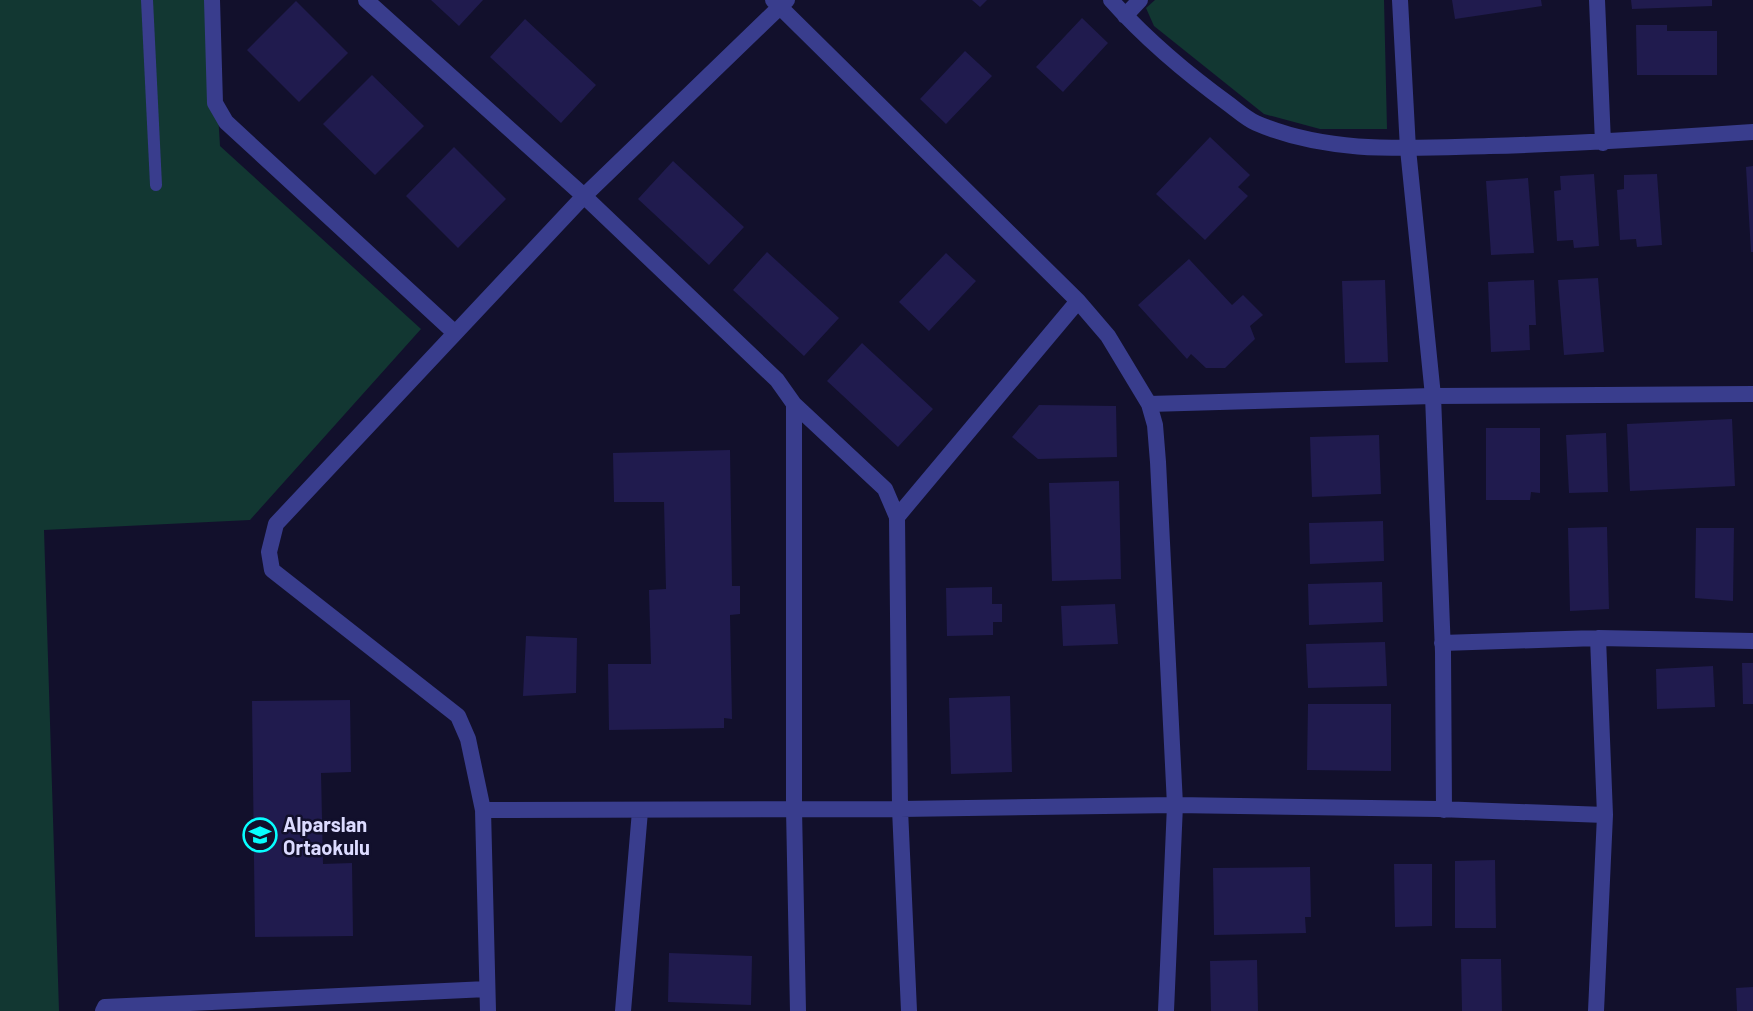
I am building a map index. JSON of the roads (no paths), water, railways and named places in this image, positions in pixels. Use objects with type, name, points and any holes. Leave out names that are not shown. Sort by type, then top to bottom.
[{"type":"street","points":[[212,0],[215,103],[226,122],[455,333]]},
{"type":"street","points":[[366,0],[584,196],[777,380],[794,404],[885,489],[897,517],[900,809],[909,1011]]},
{"type":"street","points":[[1111,0],[1125,16],[1215,95],[1254,123],[1330,145],[1408,148],[1604,143],[1753,132]]},
{"type":"street","points":[[1125,16],[1140,0]]},
{"type":"street","points":[[1400,0],[1408,148],[1432,396],[1442,643],[1444,810]]},
{"type":"street","points":[[1597,0],[1604,143]]},
{"type":"street","points":[[488,1011],[483,810],[468,739],[458,716],[272,570],[269,552],[276,525],[584,196],[780,2],[1078,301],[1108,336],[1149,404],[1155,425],[1158,462],[1175,805],[1166,1011]]},
{"type":"street","points":[[897,517],[1078,301]]},
{"type":"street","points":[[1149,404],[1432,396],[1753,394]]},
{"type":"street","points":[[794,404],[794,809],[798,1011]]},
{"type":"street","points":[[1442,643],[1598,638],[1753,641]]},
{"type":"street","points":[[1596,1011],[1605,815],[1598,638]]},
{"type":"street","points":[[483,810],[640,811],[1175,805],[1605,815]]},
{"type":"street","points":[[623,1011],[640,811]]},
{"type":"street","points":[[103,1011],[105,1007],[487,989]]},
{"type":"lane","points":[[147,0],[156,185]]},
{"type":"place","name":"Alparslan Ortaokulu","points":[[260,835]]}]
